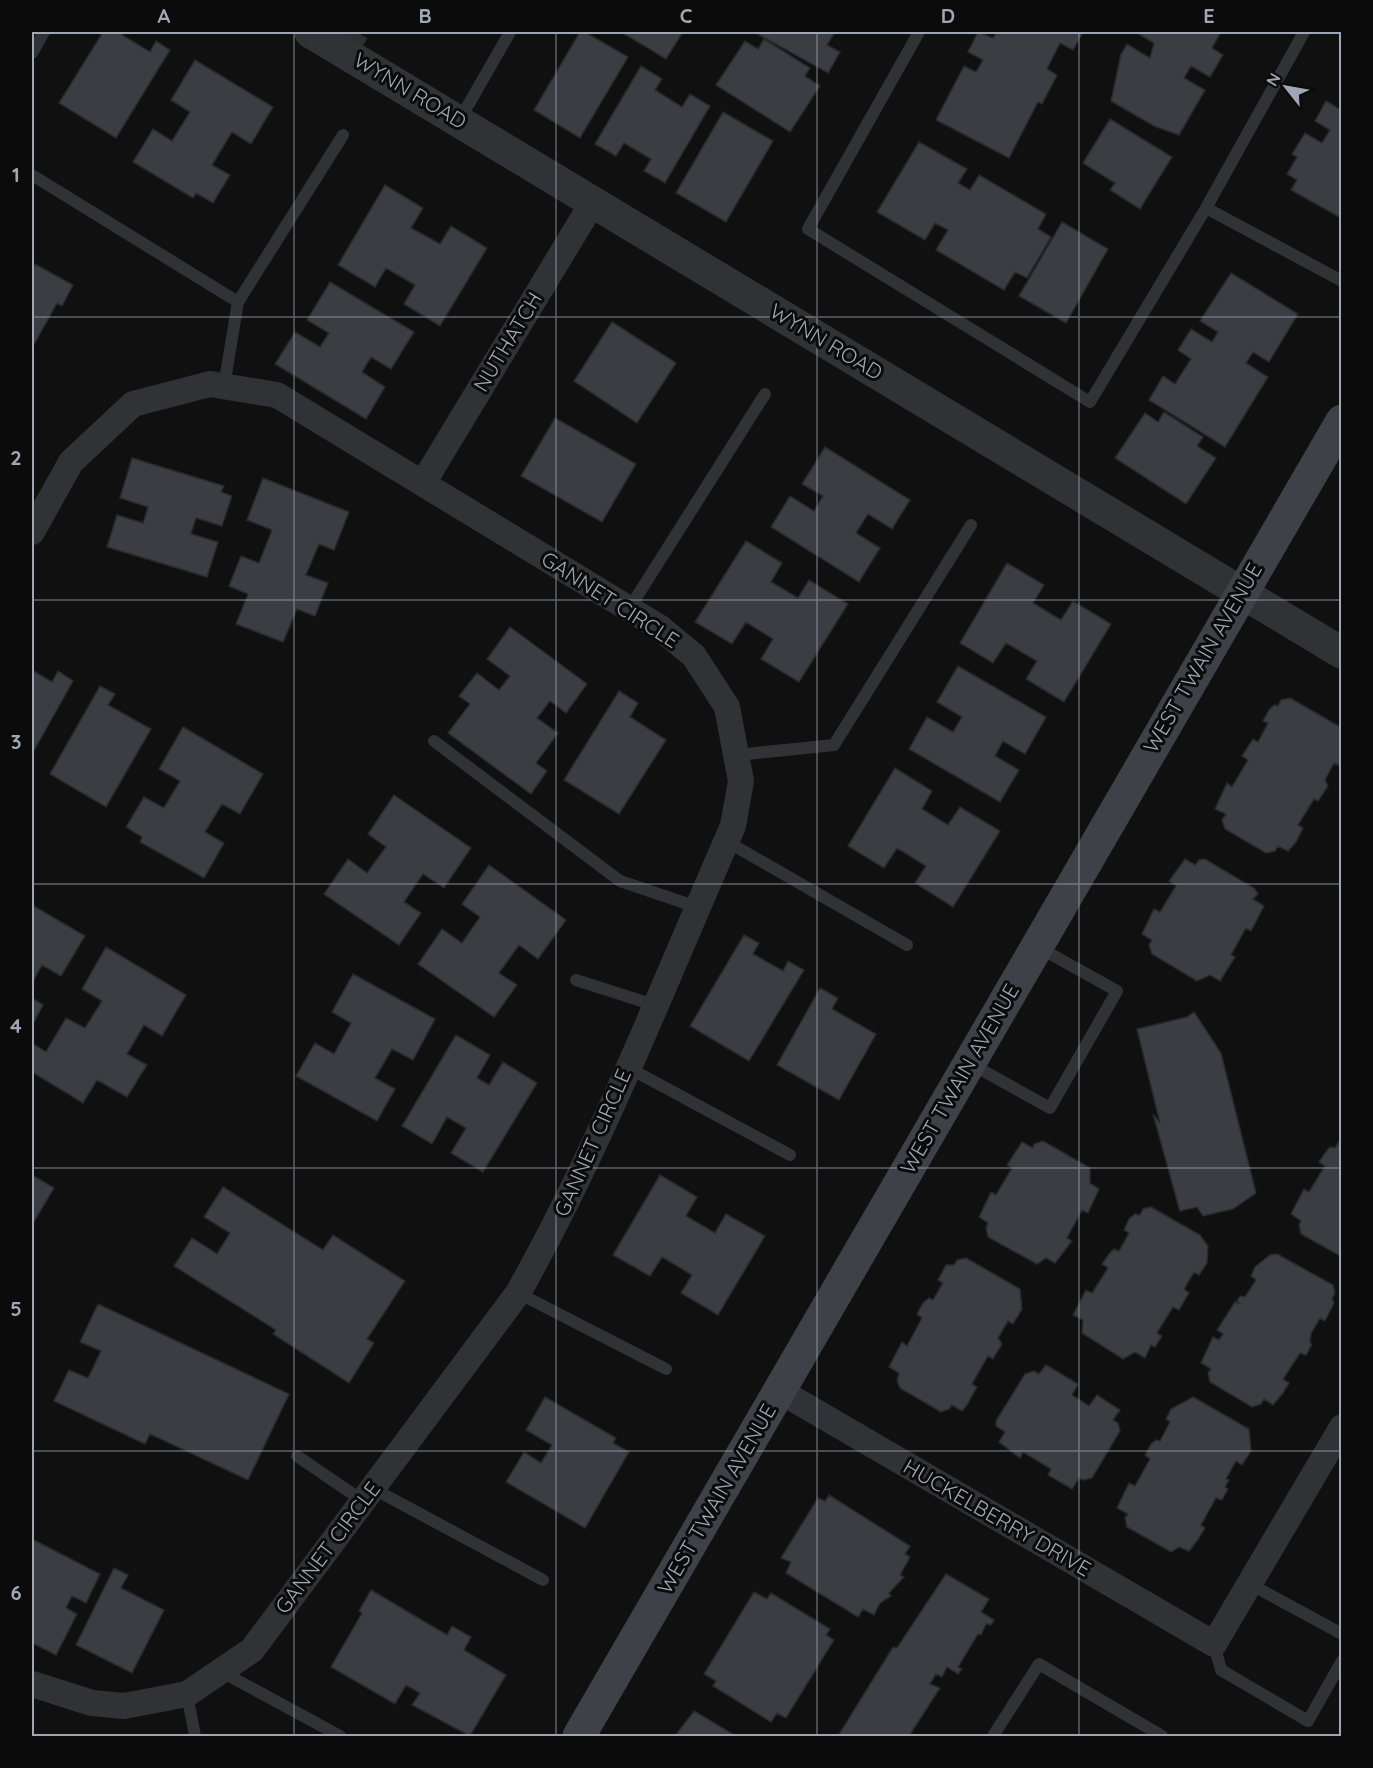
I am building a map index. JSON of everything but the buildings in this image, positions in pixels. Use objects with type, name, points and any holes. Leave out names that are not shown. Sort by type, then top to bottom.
[{"type":"main road","name":"WEST TWAIN AVENUE","points":[[579,1737],[1341,421]]},
{"type":"street","name":"WYNN ROAD","points":[[310,32],[1341,653]]},
{"type":"street","name":"NUTHATCH","points":[[423,483],[592,202]]},
{"type":"street","name":"GANNET CIRCLE","points":[[32,532],[71,462],[133,404],[210,384],[277,395],[659,627],[694,656],[727,707],[741,781],[732,826],[698,907],[566,1206],[518,1293],[252,1650],[187,1694],[124,1706],[92,1703],[32,1684]]},
{"type":"street","name":"HUCKELBERRY DRIVE","points":[[780,1391],[1214,1644]]},
{"type":"street","points":[[1214,1644],[1341,1427]]},
{"type":"lane","points":[[32,53],[44,32]]},
{"type":"lane","points":[[459,121],[510,32]]},
{"type":"lane","points":[[919,32],[808,229],[1089,402],[1206,208],[1304,32]]},
{"type":"lane","points":[[224,386],[238,302],[344,135]]},
{"type":"lane","points":[[32,175],[238,302]]},
{"type":"lane","points":[[1206,208],[1341,281]]},
{"type":"lane","points":[[629,609],[765,394]]},
{"type":"lane","points":[[736,755],[834,745],[971,525]]},
{"type":"lane","points":[[434,741],[620,881],[698,907]]},
{"type":"lane","points":[[726,841],[907,945]]},
{"type":"lane","points":[[969,1063],[1050,1108],[1117,991],[1037,946]]},
{"type":"lane","points":[[576,980],[654,1005]]},
{"type":"lane","points":[[627,1067],[790,1155]]},
{"type":"lane","points":[[518,1293],[666,1369]]},
{"type":"lane","points":[[297,1456],[368,1495],[543,1580]]},
{"type":"lane","points":[[1250,1584],[1341,1634]]},
{"type":"lane","points":[[1214,1644],[1221,1670],[1308,1721],[1341,1661]]},
{"type":"lane","points":[[993,1737],[1039,1664],[1162,1737]]},
{"type":"lane","points":[[220,1671],[340,1737]]},
{"type":"lane","points":[[187,1694],[195,1737]]},
{"type":"tunnel","points":[[345,52],[356,32]]}]
